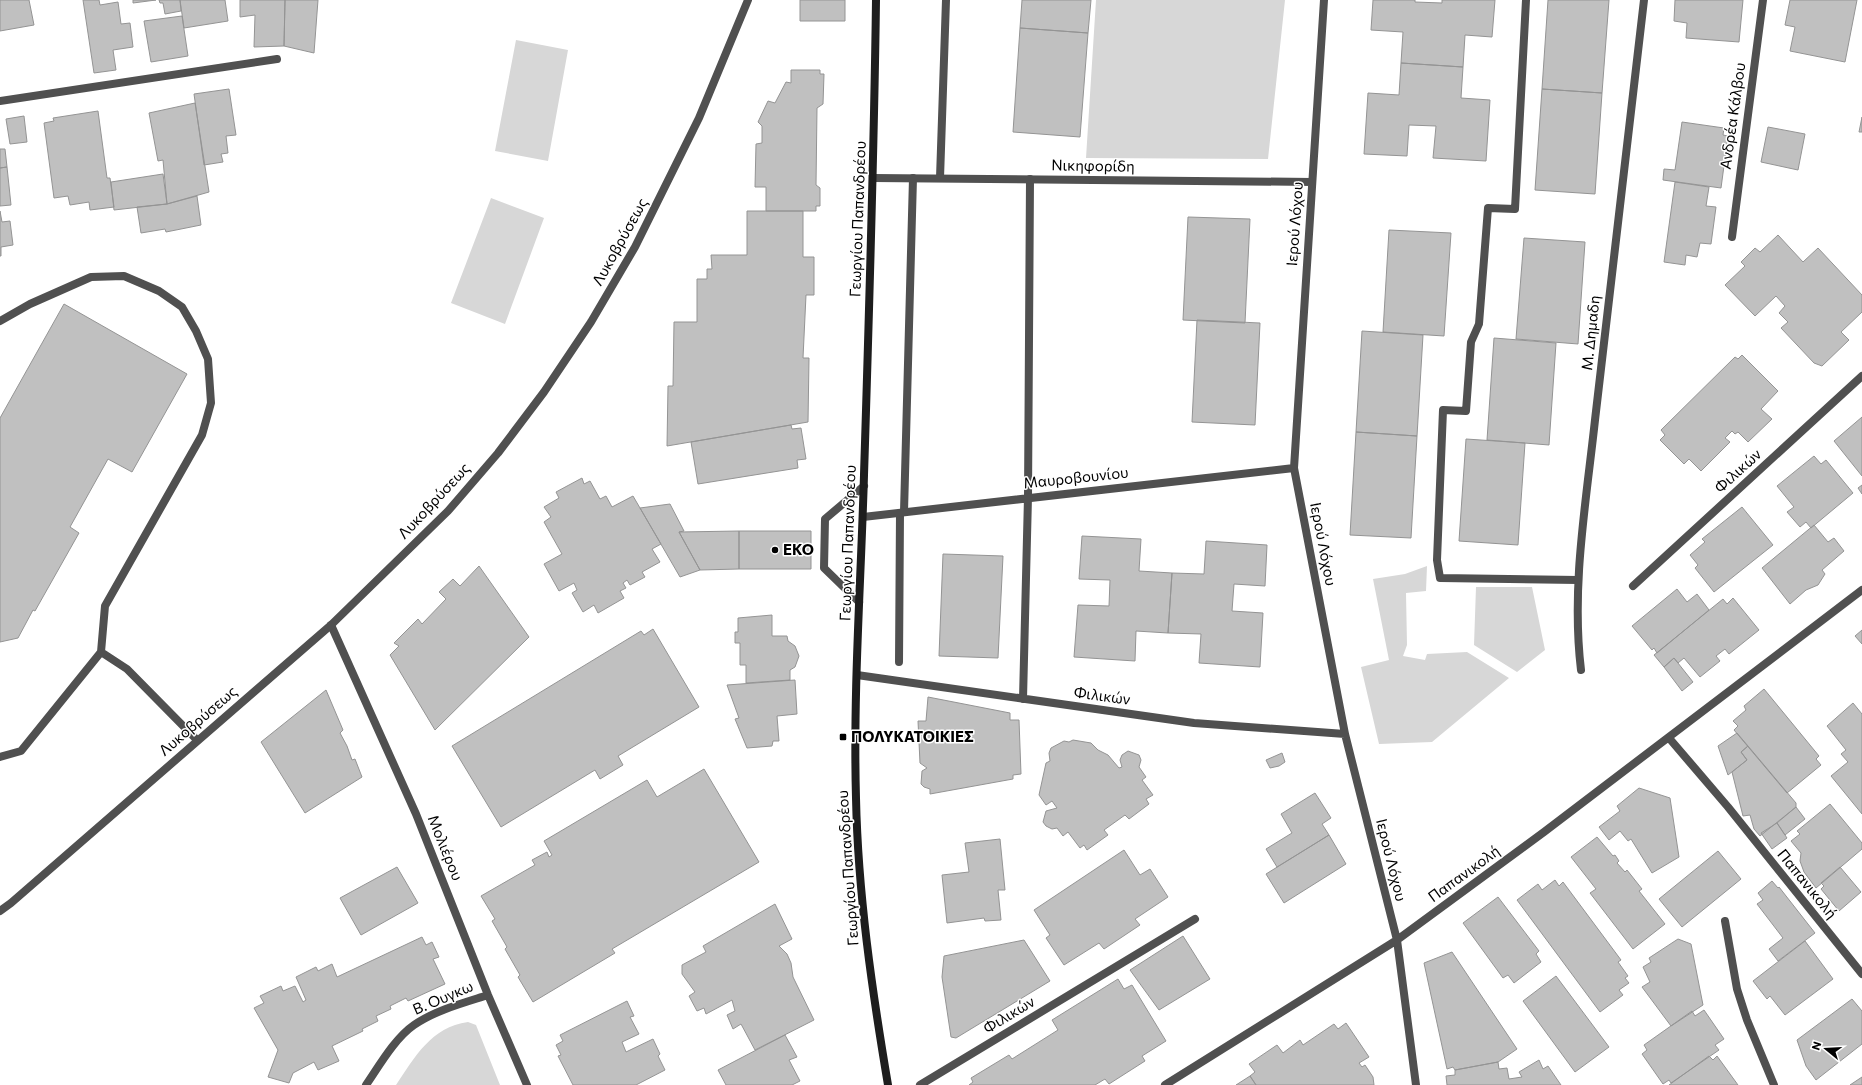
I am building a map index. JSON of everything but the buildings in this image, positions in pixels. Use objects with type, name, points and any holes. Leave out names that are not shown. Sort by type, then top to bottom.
[{"type":"main road","name":"Γεωργίου Παπανδρέου","points":[[876,0],[873,178],[857,675],[856,796],[860,888],[872,993],[888,1085]]},
{"type":"street","name":"Λυκοβρύσεως","points":[[0,911],[17,898],[331,625],[448,511],[498,453],[544,392],[591,322],[635,247],[696,125],[748,0]]},
{"type":"street","points":[[940,178],[946,0]]},
{"type":"street","name":"Ιερού Λόχου","points":[[1324,0],[1294,468],[1345,734],[1397,940],[1416,1085]]},
{"type":"street","points":[[1526,0],[1515,209],[1488,208],[1479,324],[1471,342],[1466,411],[1443,410],[1437,560],[1440,578],[1578,580]]},
{"type":"street","name":"Μ. Δημαδη","points":[[1580,670],[1577,634],[1578,580],[1609,288],[1644,0]]},
{"type":"street","name":"Ανδρέα Κάλβου","points":[[1732,237],[1763,0]]},
{"type":"street","points":[[0,101],[277,60]]},
{"type":"street","name":"Νικηφορίδη","points":[[873,178],[1312,182]]},
{"type":"street","points":[[899,662],[902,512],[913,178]]},
{"type":"street","points":[[1023,699],[1028,497],[1030,179]]},
{"type":"street","points":[[0,322],[30,304],[91,277],[124,276],[159,291],[182,307],[196,331],[208,359],[211,403],[202,435],[104,606],[101,652],[21,751],[0,757]]},
{"type":"street","name":"Φιλικών","points":[[1633,586],[1862,376]]},
{"type":"street","name":"Μαυροβουνίου","points":[[862,517],[1294,468]]},
{"type":"street","points":[[859,602],[824,568],[825,519],[864,486]]},
{"type":"street","name":"Παπανικολή","points":[[1165,1085],[1397,940],[1538,837],[1862,590]]},
{"type":"street","name":"Μολιέρου","points":[[331,625],[416,814],[488,995],[527,1085]]},
{"type":"street","points":[[101,652],[127,669],[197,740]]},
{"type":"street","name":"Φιλικών","points":[[857,675],[1194,723],[1345,734]]},
{"type":"street","name":"Παπανικολή","points":[[1669,738],[1728,807],[1862,974]]},
{"type":"street","name":"Φιλικών","points":[[920,1085],[1195,919]]},
{"type":"street","points":[[1724,922],[1737,989],[1747,1020],[1774,1085]]},
{"type":"street","name":"Β. Ουγκω","points":[[366,1085],[393,1046],[413,1026],[441,1011],[488,995]]},
{"type":"shaded area","points":[[1096,0],[1285,0],[1268,159],[1086,158]]},
{"type":"shaded area","points":[[516,40],[568,50],[548,161],[495,151]]},
{"type":"shaded area","points":[[491,198],[544,218],[505,324],[451,303]]},
{"type":"shaded area","points":[[1427,566],[1426,591],[1406,593],[1407,645],[1403,656],[1425,660],[1427,654],[1467,652],[1509,678],[1432,742],[1379,744],[1361,667],[1389,660],[1373,579],[1405,574]]},
{"type":"shaded area","points":[[1476,587],[1532,587],[1545,650],[1517,672],[1474,645]]},
{"type":"shaded area","points":[[468,1022],[476,1025],[500,1085],[396,1085],[417,1054],[434,1037],[455,1025]]},
{"type":"place","name":"EKO","points":[[775,550]]},
{"type":"place","name":"ΠΟΛΥΚΑΤΟΙΚΙΕΣ","points":[[843,737]]}]
